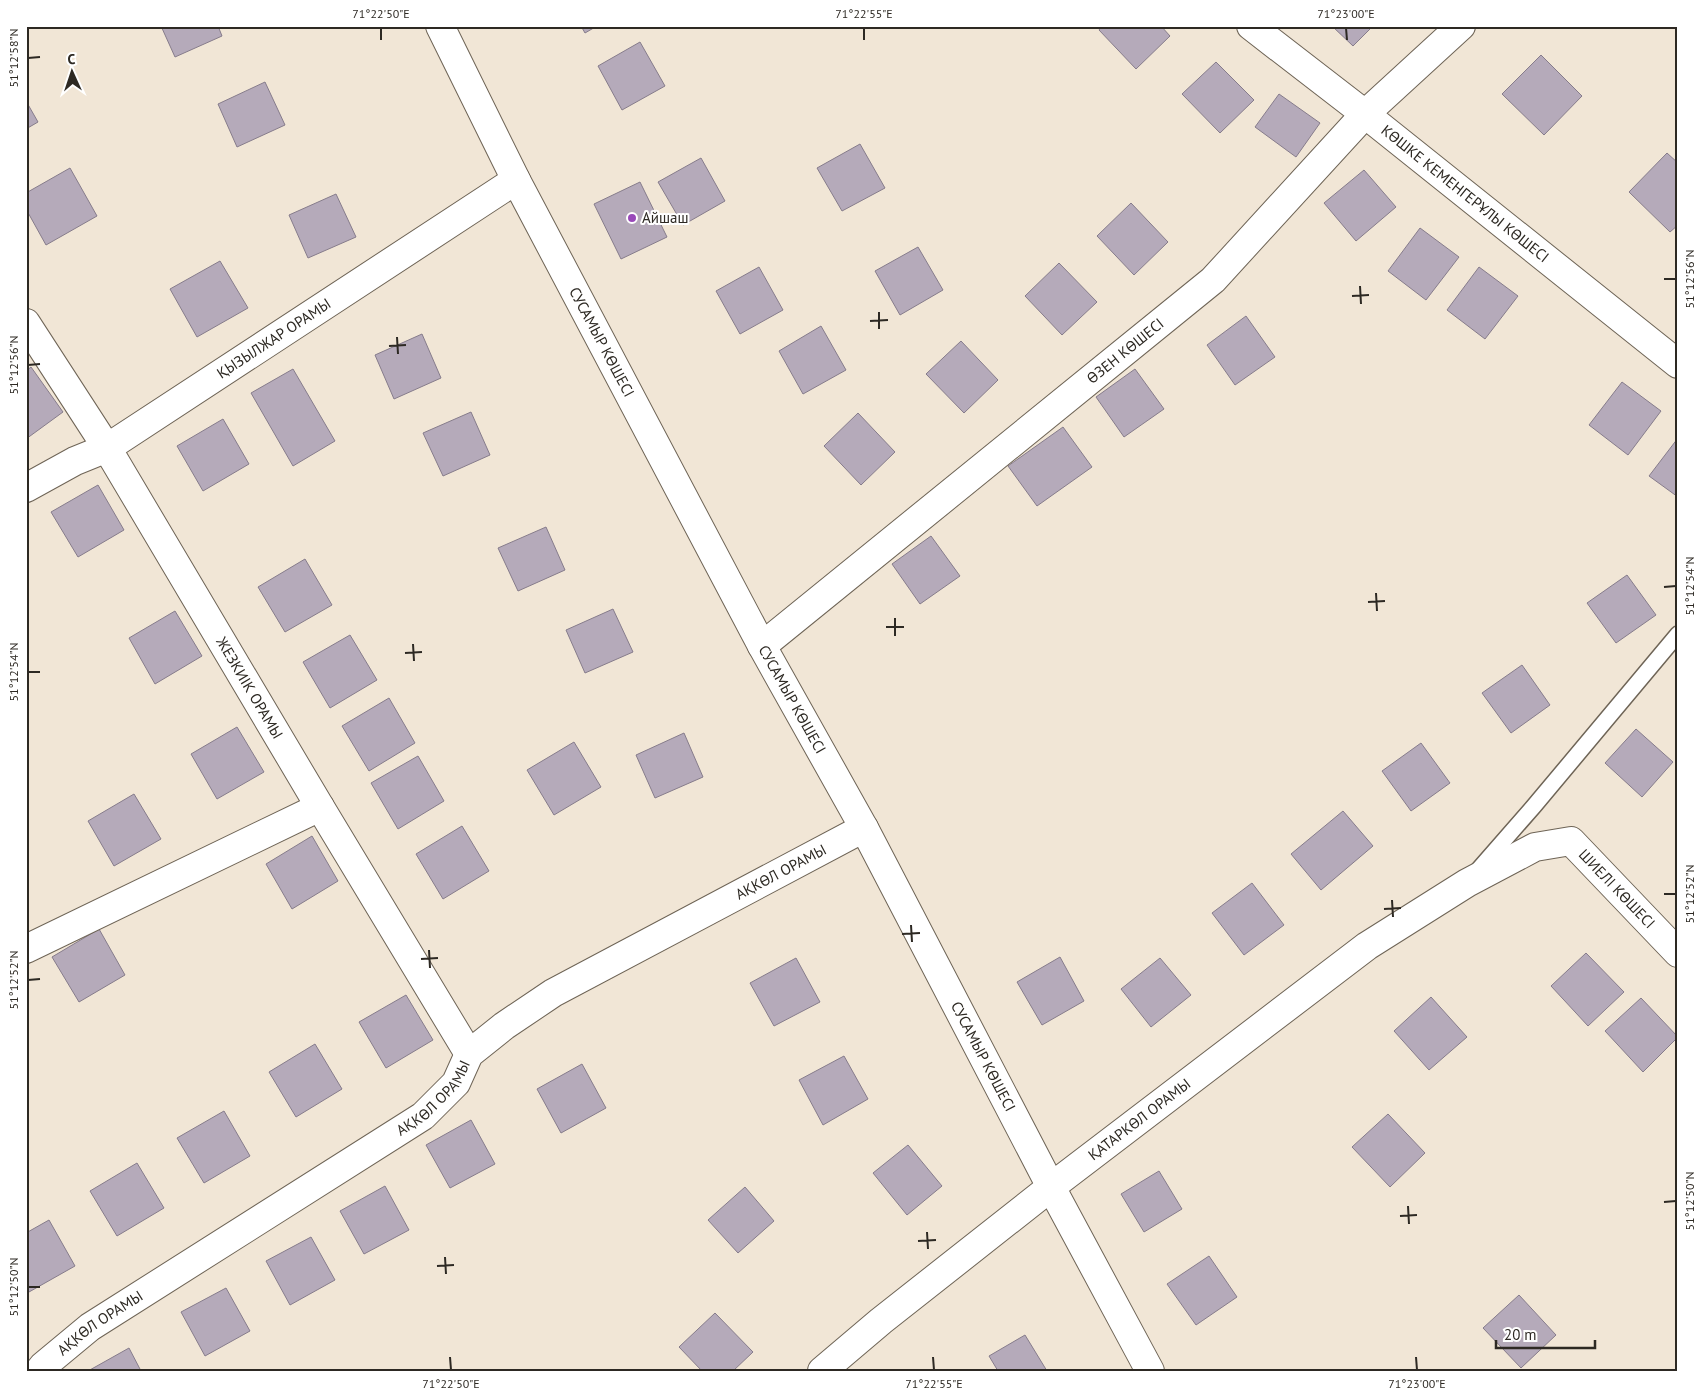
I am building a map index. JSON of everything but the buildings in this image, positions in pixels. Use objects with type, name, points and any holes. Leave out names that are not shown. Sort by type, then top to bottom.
[{"type":"street","name":"СУСАМЫР КӨШЕСІ","points":[[440,26],[516,180],[762,646],[864,828],[1150,1371]]},
{"type":"street","name":"КӨШКЕ КЕМЕНГЕРҰЛЫ КӨШЕСІ","points":[[1251,26],[1365,114],[1678,364]]},
{"type":"street","name":"ӨЗЕН КӨШЕСІ","points":[[762,646],[1213,280],[1365,114],[1461,26]]},
{"type":"street","name":"ҚЫЗЫЛЖАР ОРАМЫ","points":[[26,488],[75,461],[107,448],[516,180]]},
{"type":"street","name":"ЖЕЗКИІК ОРАМЫ","points":[[26,323],[107,448],[469,1054]]},
{"type":"street","points":[[26,949],[320,807]]},
{"type":"street","name":"АҚКӨЛ ОРАМЫ","points":[[40,1371],[43,1366],[90,1327],[423,1116],[456,1083],[469,1054],[504,1026],[552,993],[864,828]]},
{"type":"street","name":"ШИЕЛІ КӨШЕСІ","points":[[1467,883],[1535,847],[1571,841],[1678,953]]},
{"type":"street","name":"ҚАТАРКӨЛ ОРАМЫ","points":[[822,1371],[880,1321],[1367,946],[1467,883]]},
{"type":"lane","points":[[1467,883],[1678,634]]},
{"type":"place","name":"Айшаш","points":[[632,218]]}]
